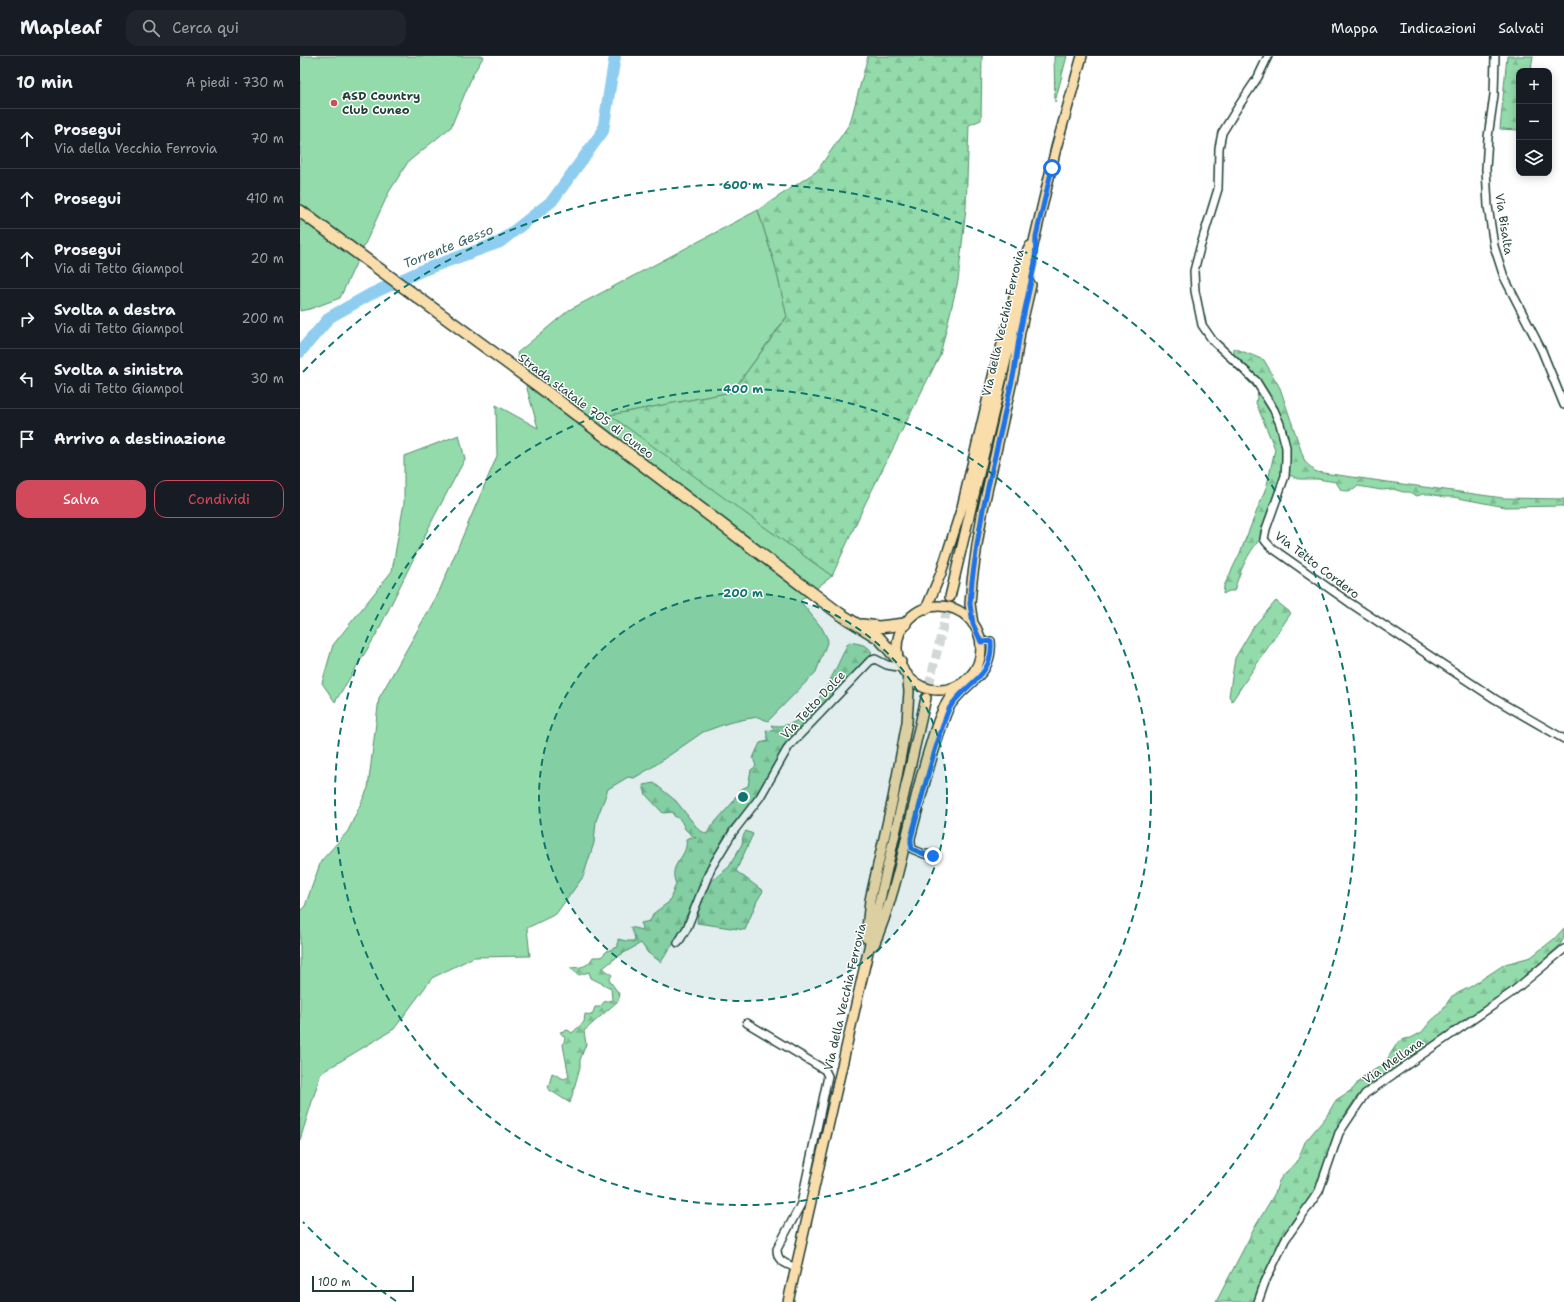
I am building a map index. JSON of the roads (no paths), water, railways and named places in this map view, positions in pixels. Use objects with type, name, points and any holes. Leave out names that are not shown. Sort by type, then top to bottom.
[{"type":"highway","name":"Strada statale 705 di Cuneo","points":[[300,211],[534,383],[840,614],[879,638],[903,668]]},
{"type":"highway","points":[[854,624],[873,627],[905,624]]},
{"type":"main road","name":"Via della Vecchia Ferrovia","points":[[950,597],[1056,148],[1082,56]]},
{"type":"main road","points":[[926,608],[941,573],[962,507],[995,368],[1023,260],[1036,236]]},
{"type":"main road","points":[[865,965],[884,923],[919,783],[934,733],[949,698],[977,666],[980,655],[981,642],[973,624],[970,604],[972,581],[985,502],[1014,372],[1020,332],[1035,263],[1036,236]]},
{"type":"main road","points":[[865,965],[870,900],[893,798],[907,722],[909,692],[898,643],[899,636],[905,624],[916,613],[926,608],[939,606],[952,608],[964,614],[973,624]]},
{"type":"main road","points":[[903,668],[922,686],[934,689],[947,689],[964,681]]},
{"type":"main road","name":"Via della Vecchia Ferrovia","points":[[788,1302],[926,698]]},
{"type":"street","name":"Via Tetto Cordero","points":[[1268,56],[1258,77],[1222,133],[1219,148],[1218,189],[1194,271],[1195,291],[1202,325],[1213,341],[1256,381],[1274,410],[1280,424],[1286,447],[1284,476],[1264,539],[1272,548],[1350,603],[1495,699],[1564,739]]},
{"type":"street","name":"Via Bisalta","points":[[1494,56],[1494,95],[1488,137],[1486,169],[1488,206],[1494,246],[1504,277],[1542,351],[1564,405]]},
{"type":"street","points":[[933,856],[912,849],[911,838],[934,752],[948,710],[959,695],[978,679],[989,660],[991,641],[981,642]]},
{"type":"street","name":"Via Tetto Dolce","points":[[678,944],[687,928],[711,868],[733,832],[760,797],[789,746],[870,661],[875,659],[887,665],[903,668]]},
{"type":"street","name":"Via Mellana","points":[[1258,1302],[1265,1282],[1285,1240],[1319,1190],[1339,1133],[1365,1094],[1511,993],[1564,949]]},
{"type":"street","points":[[747,1023],[825,1070],[828,1076],[801,1204],[777,1249],[777,1255],[780,1261],[796,1268]]},
{"type":"waterway","name":"Torrente Gesso","points":[[300,352],[330,317],[371,294],[423,270],[500,242],[552,201],[603,131],[615,56]]},
{"type":"tunnel","points":[[926,698],[950,597]]},
{"type":"place","name":"ASD Country Club Cuneo","points":[[334,103]]}]
